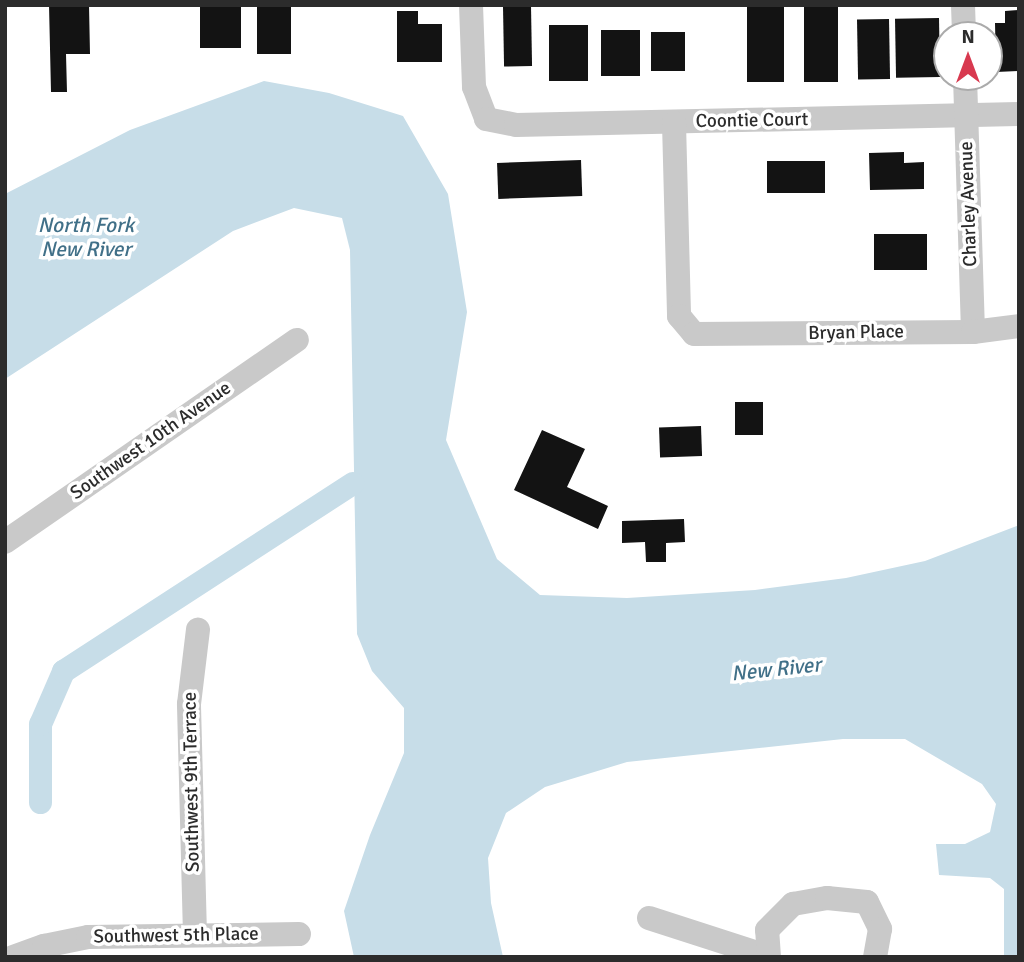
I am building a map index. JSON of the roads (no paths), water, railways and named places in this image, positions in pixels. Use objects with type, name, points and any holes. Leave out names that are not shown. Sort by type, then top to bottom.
[{"type":"street","name":"Coontie Court","points":[[471,5],[474,87],[486,119],[516,125],[1019,114]]},
{"type":"street","name":"Charley Avenue","points":[[965,91],[973,332]]},
{"type":"street","name":"Bryan Place","points":[[674,123],[679,316],[694,334],[973,332],[1019,326]]},
{"type":"street","name":"Southwest 10th Avenue","points":[[5,542],[297,340]]},
{"type":"street","name":"Southwest 9th Terrace","points":[[195,935],[189,704],[198,630]]},
{"type":"street","points":[[649,918],[768,956],[768,930],[793,904],[827,898],[867,902],[880,929],[875,957]]},
{"type":"street","name":"Southwest 5th Place","points":[[13,957],[44,946],[88,937],[299,934]]},
{"type":"water","points":[[264,81],[329,93],[403,116],[448,194],[467,312],[446,440],[497,559],[540,595],[627,598],[755,590],[846,578],[925,561],[1019,525],[1019,957],[1004,957],[1004,889],[990,878],[939,875],[936,844],[965,844],[990,832],[996,804],[982,784],[905,739],[843,739],[627,762],[545,787],[506,813],[488,858],[491,903],[503,957],[354,957],[344,911],[370,835],[404,753],[404,708],[372,671],[357,634],[350,250],[342,218],[294,208],[233,231],[5,379],[5,194],[130,130]]},
{"type":"waterway","points":[[40,802],[40,724],[63,671],[352,483]]},
{"type":"water label","name":"North Fork New River","points":[[86,237]]},
{"type":"water label","name":"New River","points":[[776,669]]}]
